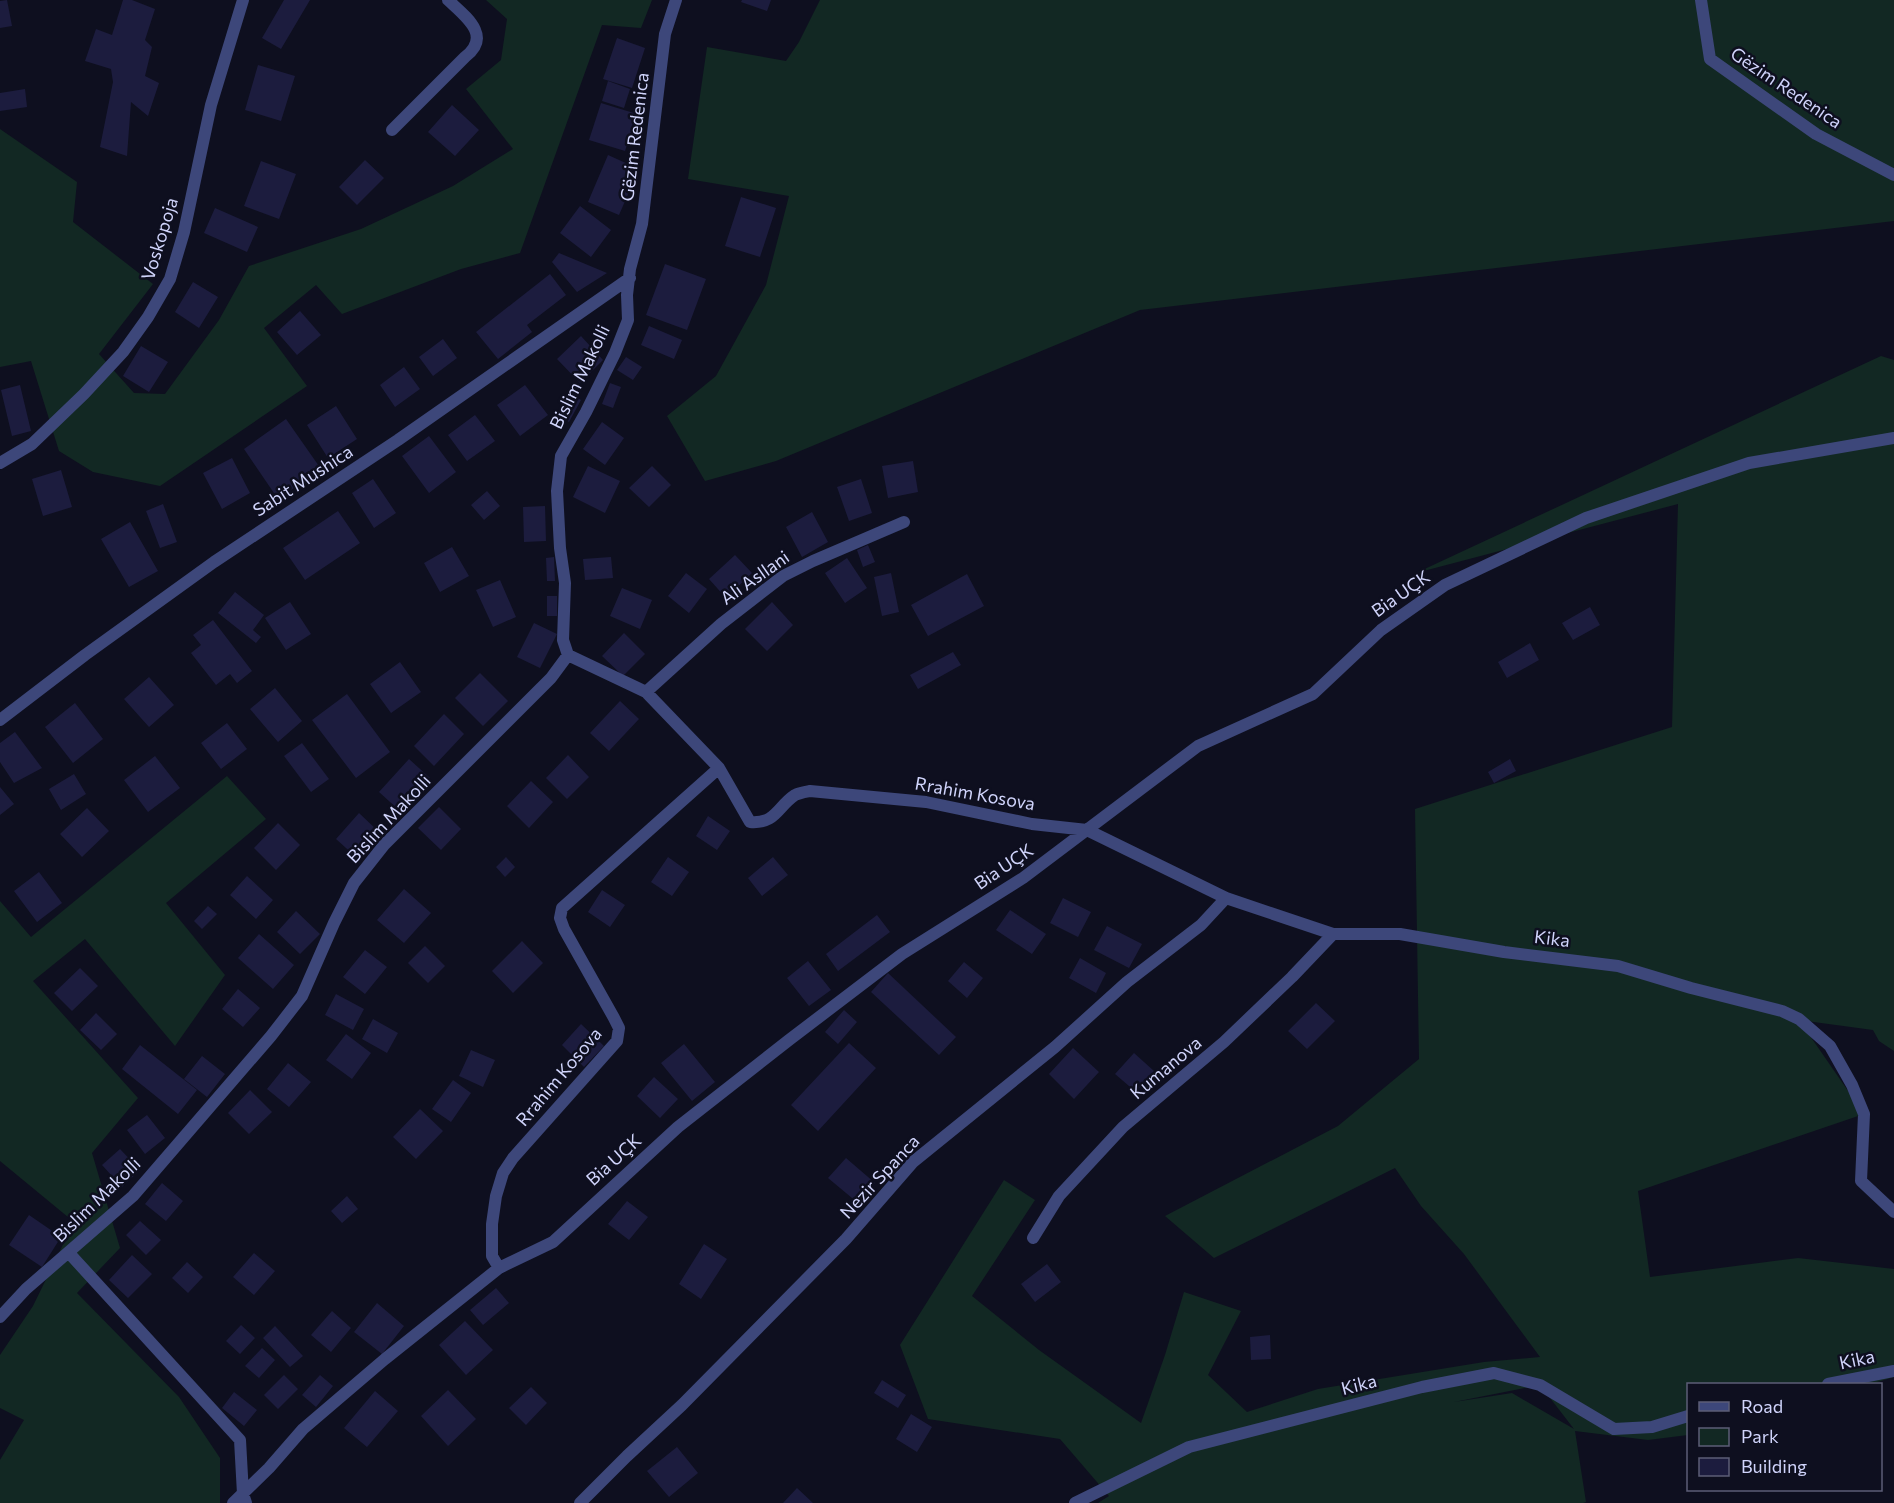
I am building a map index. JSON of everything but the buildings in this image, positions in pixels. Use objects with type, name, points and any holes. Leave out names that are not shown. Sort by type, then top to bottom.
[{"type":"street","name":"Voskopoja","points":[[0,463],[32,444],[84,394],[123,352],[148,317],[170,279],[184,232],[211,105],[243,0]]},
{"type":"street","points":[[392,130],[474,50],[478,40],[475,29],[448,0]]},
{"type":"street","name":"Gëzim Redenica","points":[[630,278],[630,269],[642,224],[665,34],[676,0]]},
{"type":"street","name":"Gëzim Redenica","points":[[1701,0],[1710,59],[1816,134],[1894,175]]},
{"type":"street","name":"Bislim Makolli","points":[[0,1317],[26,1289],[133,1196],[271,1036],[302,996],[354,883],[384,845],[551,678],[568,655],[563,640],[564,583],[557,491],[561,456],[586,412],[628,320],[627,295],[630,278]]},
{"type":"street","name":"Sabit Mushica","points":[[0,720],[85,655],[214,562],[398,440],[630,278]]},
{"type":"street","name":"Bia UÇK","points":[[233,1503],[245,1499],[303,1429],[385,1359],[499,1268],[553,1242],[678,1126],[902,954],[1023,878],[1198,746],[1313,694],[1381,630],[1445,585],[1586,518],[1749,463],[1894,438]]},
{"type":"street","name":"Ali Asllani","points":[[646,692],[721,624],[783,576],[904,522]]},
{"type":"street","name":"Rrahim Kosova","points":[[568,655],[646,692],[719,768],[750,822],[760,823],[771,818],[796,794],[810,791],[926,802],[1032,824],[1087,830]]},
{"type":"street","name":"Rrahim Kosova","points":[[499,1268],[492,1256],[492,1224],[496,1196],[503,1173],[513,1158],[617,1041],[619,1028],[564,929],[560,918],[562,908],[719,768]]},
{"type":"street","name":"Kika","points":[[1087,830],[1226,898],[1333,934],[1400,934],[1504,952],[1618,966],[1691,988],[1782,1011],[1799,1019],[1830,1046],[1846,1075],[1864,1114],[1861,1181],[1894,1212]]},
{"type":"street","name":"Nezir Spanca","points":[[580,1503],[682,1405],[838,1248],[913,1162],[1055,1047],[1127,982],[1201,925],[1226,898]]},
{"type":"street","name":"Kumanova","points":[[1033,1238],[1059,1196],[1124,1127],[1224,1042],[1333,934]]},
{"type":"street","points":[[69,1253],[240,1440],[245,1499]]},
{"type":"street","name":"Kika","points":[[1833,1383],[1894,1371]]},
{"type":"street","name":"Kika","points":[[1075,1503],[1188,1447],[1422,1387],[1494,1373],[1540,1385],[1614,1429],[1652,1427],[1687,1417]]},
{"type":"green space","points":[[486,0],[652,0],[641,28],[602,25],[520,253],[461,269],[342,314],[316,285],[264,328],[307,386],[160,486],[93,472],[59,451],[31,361],[0,367],[0,129],[77,182],[73,222],[153,284],[99,354],[134,393],[165,394],[219,320],[249,266],[361,229],[453,186],[513,149],[466,89],[501,60],[507,19]]},
{"type":"green space","points":[[820,0],[1894,0],[1894,221],[1140,310],[776,461],[705,481],[667,416],[716,376],[766,285],[789,196],[688,179],[707,47],[786,61],[799,42]]},
{"type":"green space","points":[[1881,356],[1894,360],[1894,1051],[1879,1041],[1873,1030],[1799,1020],[1864,1114],[1638,1191],[1650,1277],[1798,1258],[1894,1269],[1894,1377],[1874,1383],[1687,1383],[1687,1435],[1648,1440],[1575,1431],[1586,1502],[1583,1503],[1098,1503],[1109,1496],[1060,1439],[928,1419],[900,1345],[1004,1180],[1035,1200],[972,1296],[1039,1350],[1141,1423],[1184,1292],[1241,1311],[1208,1375],[1247,1412],[1318,1389],[1484,1362],[1540,1357],[1464,1254],[1421,1206],[1395,1168],[1214,1258],[1165,1216],[1338,1126],[1419,1059],[1415,809],[1672,727],[1678,504],[1416,573]],"holes":[[[1540,1385],[1574,1429],[1512,1393],[1454,1402]]]},
{"type":"green space","points":[[227,776],[266,819],[166,903],[225,975],[175,1046],[85,939],[33,981],[138,1098],[92,1153],[120,1248],[77,1293],[179,1397],[220,1458],[220,1503],[0,1503],[0,1460],[24,1420],[0,1408],[0,1355],[33,1306],[74,1222],[0,1161],[0,901],[31,937]]}]
